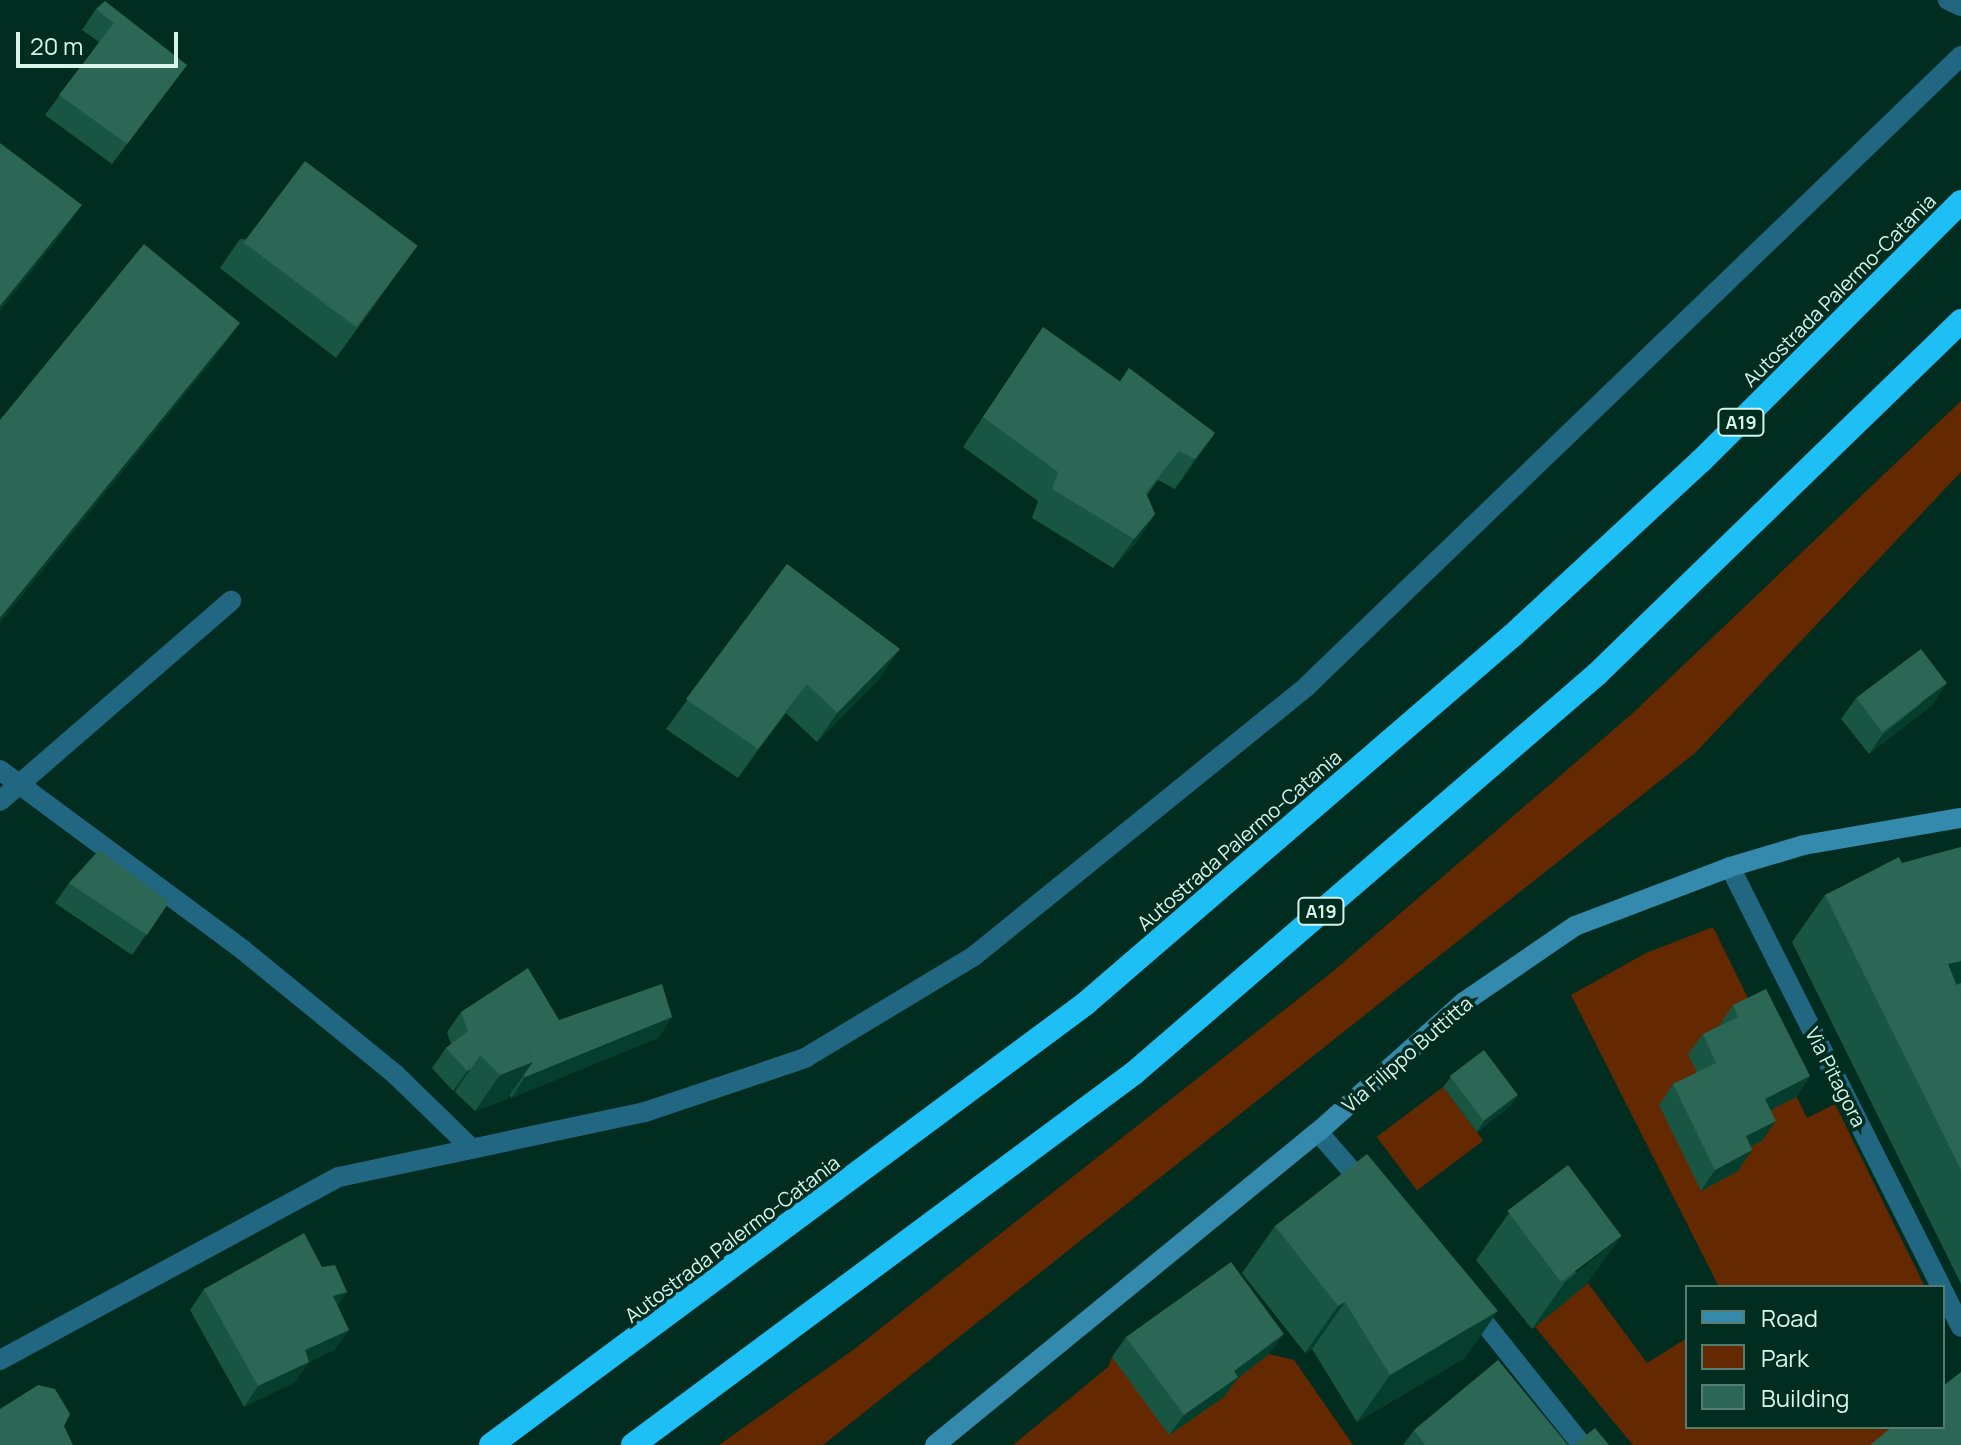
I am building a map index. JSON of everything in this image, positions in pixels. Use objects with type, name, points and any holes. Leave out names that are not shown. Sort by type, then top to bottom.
[{"type":"highway","name":"Autostrada Palermo-Catania","points":[[491,1445],[1085,1004],[1525,624],[1701,461],[1961,202]]},
{"type":"highway","name":"A19","points":[[633,1445],[1133,1074],[1597,674],[1961,321]]},
{"type":"main road","name":"Via Filippo Buttitta","points":[[935,1445],[1318,1132],[1464,1002],[1575,926],[1730,867],[1804,845],[1961,818]]},
{"type":"street","points":[[1948,0],[1961,6]]},
{"type":"street","points":[[0,1360],[339,1177],[645,1112],[805,1058],[974,956],[1307,686],[1961,56]]},
{"type":"street","points":[[0,801],[231,601]]},
{"type":"street","points":[[0,770],[243,950],[396,1075],[472,1149]]},
{"type":"street","name":"Via Pitagora","points":[[1730,867],[1940,1285]]},
{"type":"street","points":[[1318,1132],[1381,1203]]},
{"type":"street","points":[[1454,1286],[1582,1445]]},
{"type":"street","name":"Via Pitagora","points":[[1945,1295],[1961,1327]]},
{"type":"green space","points":[[1961,401],[1961,472],[1695,753],[823,1445],[719,1445],[853,1350],[1331,973],[1633,713]]},
{"type":"green space","points":[[1713,927],[1807,1118],[1835,1104],[1924,1285],[1718,1285],[1571,995],[1646,953]]},
{"type":"green space","points":[[1443,1087],[1483,1141],[1417,1190],[1377,1137]]},
{"type":"green space","points":[[1588,1283],[1647,1363],[1685,1339],[1685,1429],[1898,1429],[1878,1445],[1633,1445],[1535,1327]]},
{"type":"green space","points":[[1269,1354],[1294,1360],[1353,1445],[1013,1445],[1108,1367],[1112,1357],[1220,1391]]},
{"type":"building","points":[[105,1],[187,65],[127,144],[59,95],[114,23],[96,9]]},
{"type":"building","points":[[0,143],[82,205],[0,306]]},
{"type":"building","points":[[305,161],[418,246],[356,327],[244,242]]},
{"type":"building","points":[[144,244],[240,323],[0,618],[0,420]]},
{"type":"building","points":[[1043,327],[1120,382],[1129,368],[1215,433],[1195,459],[1179,451],[1146,493],[1155,514],[1134,539],[1052,489],[1058,472],[983,417]]},
{"type":"building","points":[[787,564],[900,649],[837,713],[807,684],[758,749],[686,699]]},
{"type":"building","points":[[1921,649],[1947,683],[1882,732],[1856,698]]},
{"type":"building","points":[[1961,847],[1961,961],[1948,964],[1961,996],[1961,1170],[1825,895],[1899,857],[1902,863]]},
{"type":"building","points":[[99,850],[169,902],[147,935],[69,883]]},
{"type":"building","points":[[528,968],[559,1020],[662,984],[672,1017],[525,1077],[533,1062],[525,1039],[480,1055],[467,1071],[446,1048],[468,1031],[461,1012]]},
{"type":"building","points":[[1766,989],[1810,1076],[1765,1099],[1776,1121],[1746,1136],[1752,1150],[1715,1170],[1673,1084],[1716,1063],[1703,1034],[1738,1017],[1733,1005]]},
{"type":"building","points":[[525,1039],[533,1062],[500,1075],[480,1055]]},
{"type":"building","points":[[1484,1050],[1518,1095],[1483,1121],[1450,1076]]},
{"type":"building","points":[[1367,1154],[1498,1311],[1390,1375],[1345,1302],[1338,1306],[1275,1226]]},
{"type":"building","points":[[1568,1165],[1622,1236],[1561,1282],[1507,1211]]},
{"type":"building","points":[[304,1233],[322,1267],[335,1265],[347,1292],[333,1296],[349,1330],[305,1350],[309,1362],[258,1386],[204,1289]]},
{"type":"building","points":[[1231,1262],[1284,1334],[1234,1371],[1238,1377],[1184,1415],[1126,1337]]},
{"type":"building","points":[[1498,1360],[1568,1445],[1425,1445],[1414,1430]]},
{"type":"building","points":[[1961,1372],[1961,1445],[1870,1445],[1890,1429],[1945,1429],[1945,1384]]},
{"type":"building","points":[[38,1385],[55,1389],[70,1414],[64,1426],[73,1445],[0,1445],[0,1409]]},
{"type":"building","points":[[1595,1428],[1609,1445],[1574,1445]]}]
